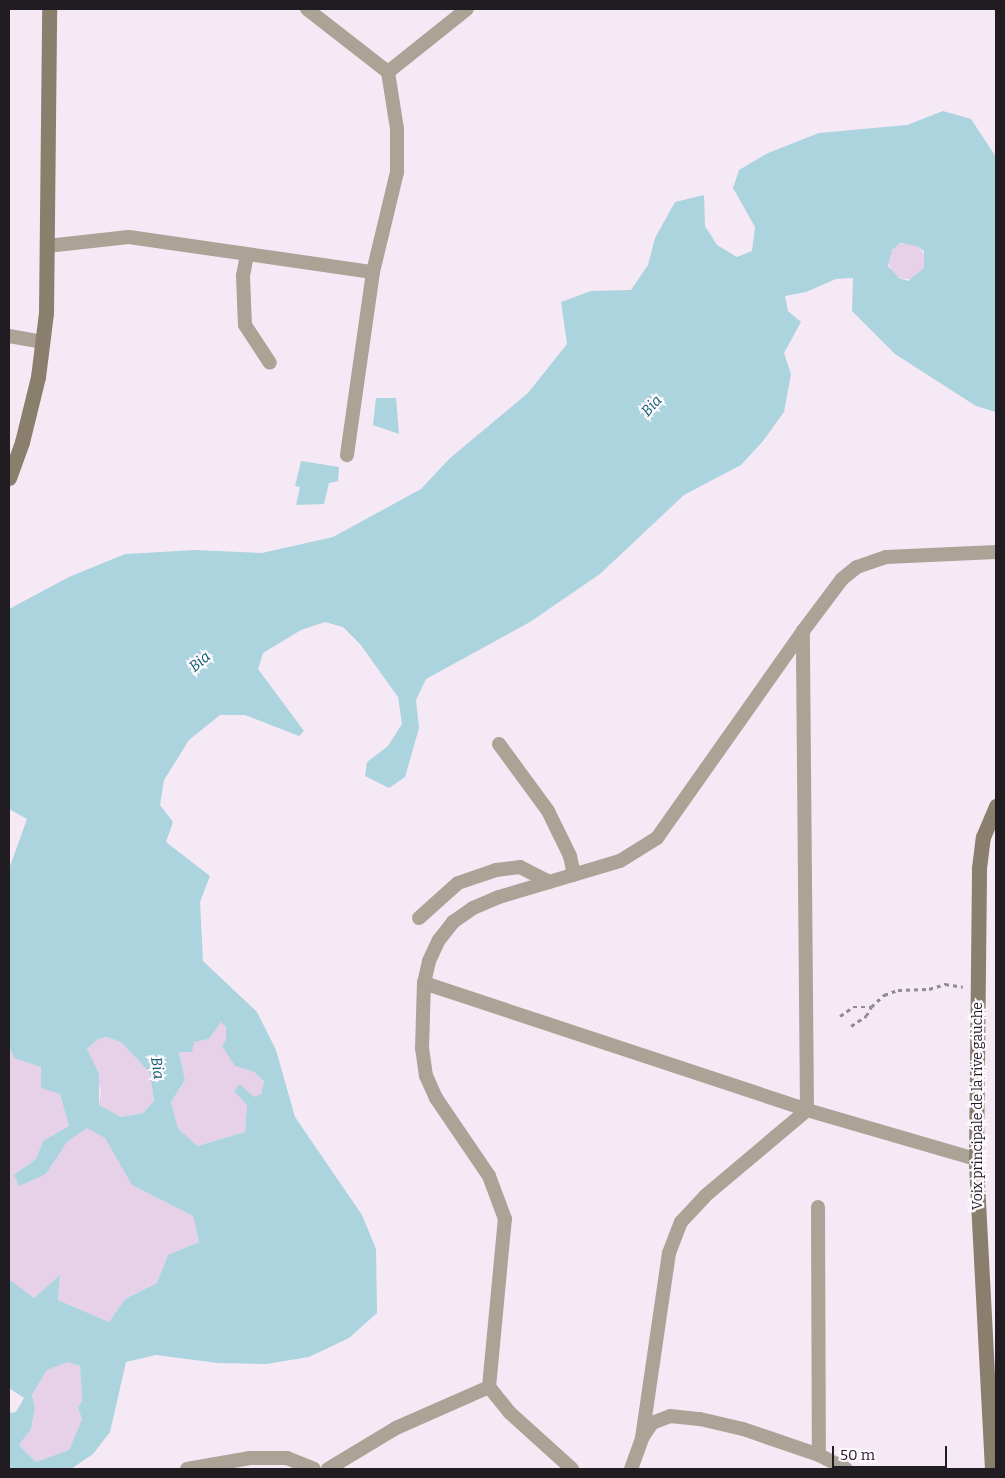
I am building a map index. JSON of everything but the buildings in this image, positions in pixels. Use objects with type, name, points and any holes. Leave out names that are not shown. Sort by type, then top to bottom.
[{"type":"street","points":[[9,478],[22,442],[38,377],[42,342],[47,246],[49,9]]},
{"type":"street","points":[[307,9],[388,72],[397,129],[397,172],[373,272],[347,455]]},
{"type":"street","points":[[388,72],[467,9]]},
{"type":"street","points":[[47,246],[129,237],[246,256],[373,272]]},
{"type":"street","points":[[246,256],[243,276],[245,325],[270,362]]},
{"type":"street","points":[[9,336],[42,342]]},
{"type":"street","points":[[572,1469],[509,1412],[489,1387],[505,1220],[489,1176],[436,1098],[426,1076],[422,1049],[424,983],[429,961],[453,922],[499,897],[620,861],[657,838],[803,631],[842,579],[858,567],[886,557],[996,552]]},
{"type":"street","points":[[803,631],[807,1110]]},
{"type":"street","points":[[499,744],[548,811],[570,856],[574,875]]},
{"type":"street","name":"Voix principale de la rive gauche","points":[[992,1469],[976,1159],[979,868],[984,837],[996,806]]},
{"type":"street","points":[[420,918],[458,883],[496,870],[520,867],[549,882]]},
{"type":"street","points":[[424,983],[807,1110],[976,1159]]},
{"type":"street","points":[[631,1469],[642,1438],[669,1253],[681,1222],[705,1196],[807,1110]]},
{"type":"street","points":[[818,1207],[819,1455]]},
{"type":"street","points":[[328,1469],[396,1428],[489,1387]]},
{"type":"street","points":[[642,1438],[652,1423],[670,1416],[700,1419],[743,1429],[819,1455],[846,1469]]},
{"type":"street","points":[[187,1469],[287,1458],[314,1469]]},
{"type":"path","points":[[851,1026],[866,1016],[871,1007],[884,994],[898,990],[929,989],[946,984],[978,994]]},
{"type":"path","points":[[840,1016],[853,1007],[871,1007]]},
{"type":"shaded area","points":[[907,243],[914,244],[920,248],[924,254],[924,268],[920,274],[914,278],[907,279],[900,278],[894,274],[890,268],[889,261],[890,254],[894,248],[900,244]]},
{"type":"shaded area","points":[[221,1021],[226,1027],[226,1040],[235,1066],[254,1072],[264,1081],[261,1094],[247,1105],[245,1132],[196,1146],[178,1128],[171,1102],[185,1080],[179,1052],[194,1042],[209,1039]]},
{"type":"shaded area","points":[[107,1037],[121,1042],[150,1073],[154,1101],[143,1113],[121,1117],[99,1105],[101,1090],[87,1049],[98,1039]]},
{"type":"shaded area","points":[[9,1046],[14,1058],[41,1067],[60,1094],[69,1126],[43,1141],[36,1159],[14,1175],[46,1174],[67,1142],[87,1128],[105,1137],[132,1185],[193,1216],[199,1242],[168,1255],[157,1283],[125,1299],[109,1322],[58,1300],[60,1276],[34,1298],[9,1279]]},
{"type":"shaded area","points":[[68,1362],[80,1366],[82,1400],[78,1408],[82,1419],[69,1450],[36,1462],[19,1445],[31,1429],[35,1408],[32,1395],[47,1370]]},
{"type":"water","name":"Bia","points":[[943,111],[971,119],[996,157],[996,412],[976,406],[895,354],[852,311],[853,278],[836,279],[806,292],[785,296],[788,311],[801,322],[784,353],[791,374],[784,412],[763,441],[741,465],[684,495],[600,574],[530,622],[426,679],[416,700],[419,728],[405,777],[389,788],[365,776],[367,762],[388,746],[402,724],[398,697],[360,644],[343,627],[325,622],[301,630],[263,653],[258,669],[304,731],[299,736],[245,715],[220,715],[189,740],[164,780],[160,805],[173,822],[166,842],[210,876],[200,902],[203,961],[257,1012],[276,1050],[295,1117],[362,1215],[376,1249],[377,1313],[349,1338],[309,1357],[266,1364],[217,1363],[156,1355],[126,1362],[110,1432],[93,1454],[71,1469],[9,1469],[9,1413],[16,1412],[24,1398],[9,1388],[9,1279],[34,1298],[60,1275],[58,1300],[109,1322],[125,1299],[157,1283],[168,1255],[199,1242],[193,1216],[132,1185],[105,1138],[87,1128],[67,1142],[46,1174],[19,1186],[14,1175],[36,1159],[43,1141],[69,1126],[60,1094],[41,1088],[41,1067],[14,1058],[9,1046],[9,869],[27,819],[9,809],[9,609],[69,577],[125,554],[196,550],[262,553],[333,537],[421,489],[449,459],[528,393],[567,344],[561,302],[591,291],[631,290],[648,265],[655,238],[675,202],[704,195],[705,226],[717,245],[737,257],[752,251],[755,227],[733,188],[739,170],[768,153],[819,133],[907,125]],"holes":[[[901,243],[917,246],[924,251],[924,268],[908,281],[899,278],[888,266],[892,250]],[[221,1022],[226,1027],[226,1040],[222,1046],[235,1066],[254,1072],[264,1081],[261,1094],[254,1097],[240,1084],[234,1091],[247,1105],[245,1132],[197,1146],[178,1128],[171,1102],[185,1080],[179,1052],[192,1052],[194,1042],[209,1039]],[[107,1037],[121,1042],[150,1073],[154,1101],[143,1113],[121,1117],[99,1105],[99,1074],[87,1049],[98,1039]],[[68,1362],[80,1366],[82,1400],[78,1408],[82,1419],[69,1450],[36,1462],[19,1445],[31,1429],[35,1408],[32,1395],[47,1370]]]},
{"type":"water","points":[[376,398],[396,398],[399,434],[373,425]]},
{"type":"water","points":[[301,461],[339,467],[338,481],[329,483],[324,504],[296,505],[300,487],[295,486]]}]
